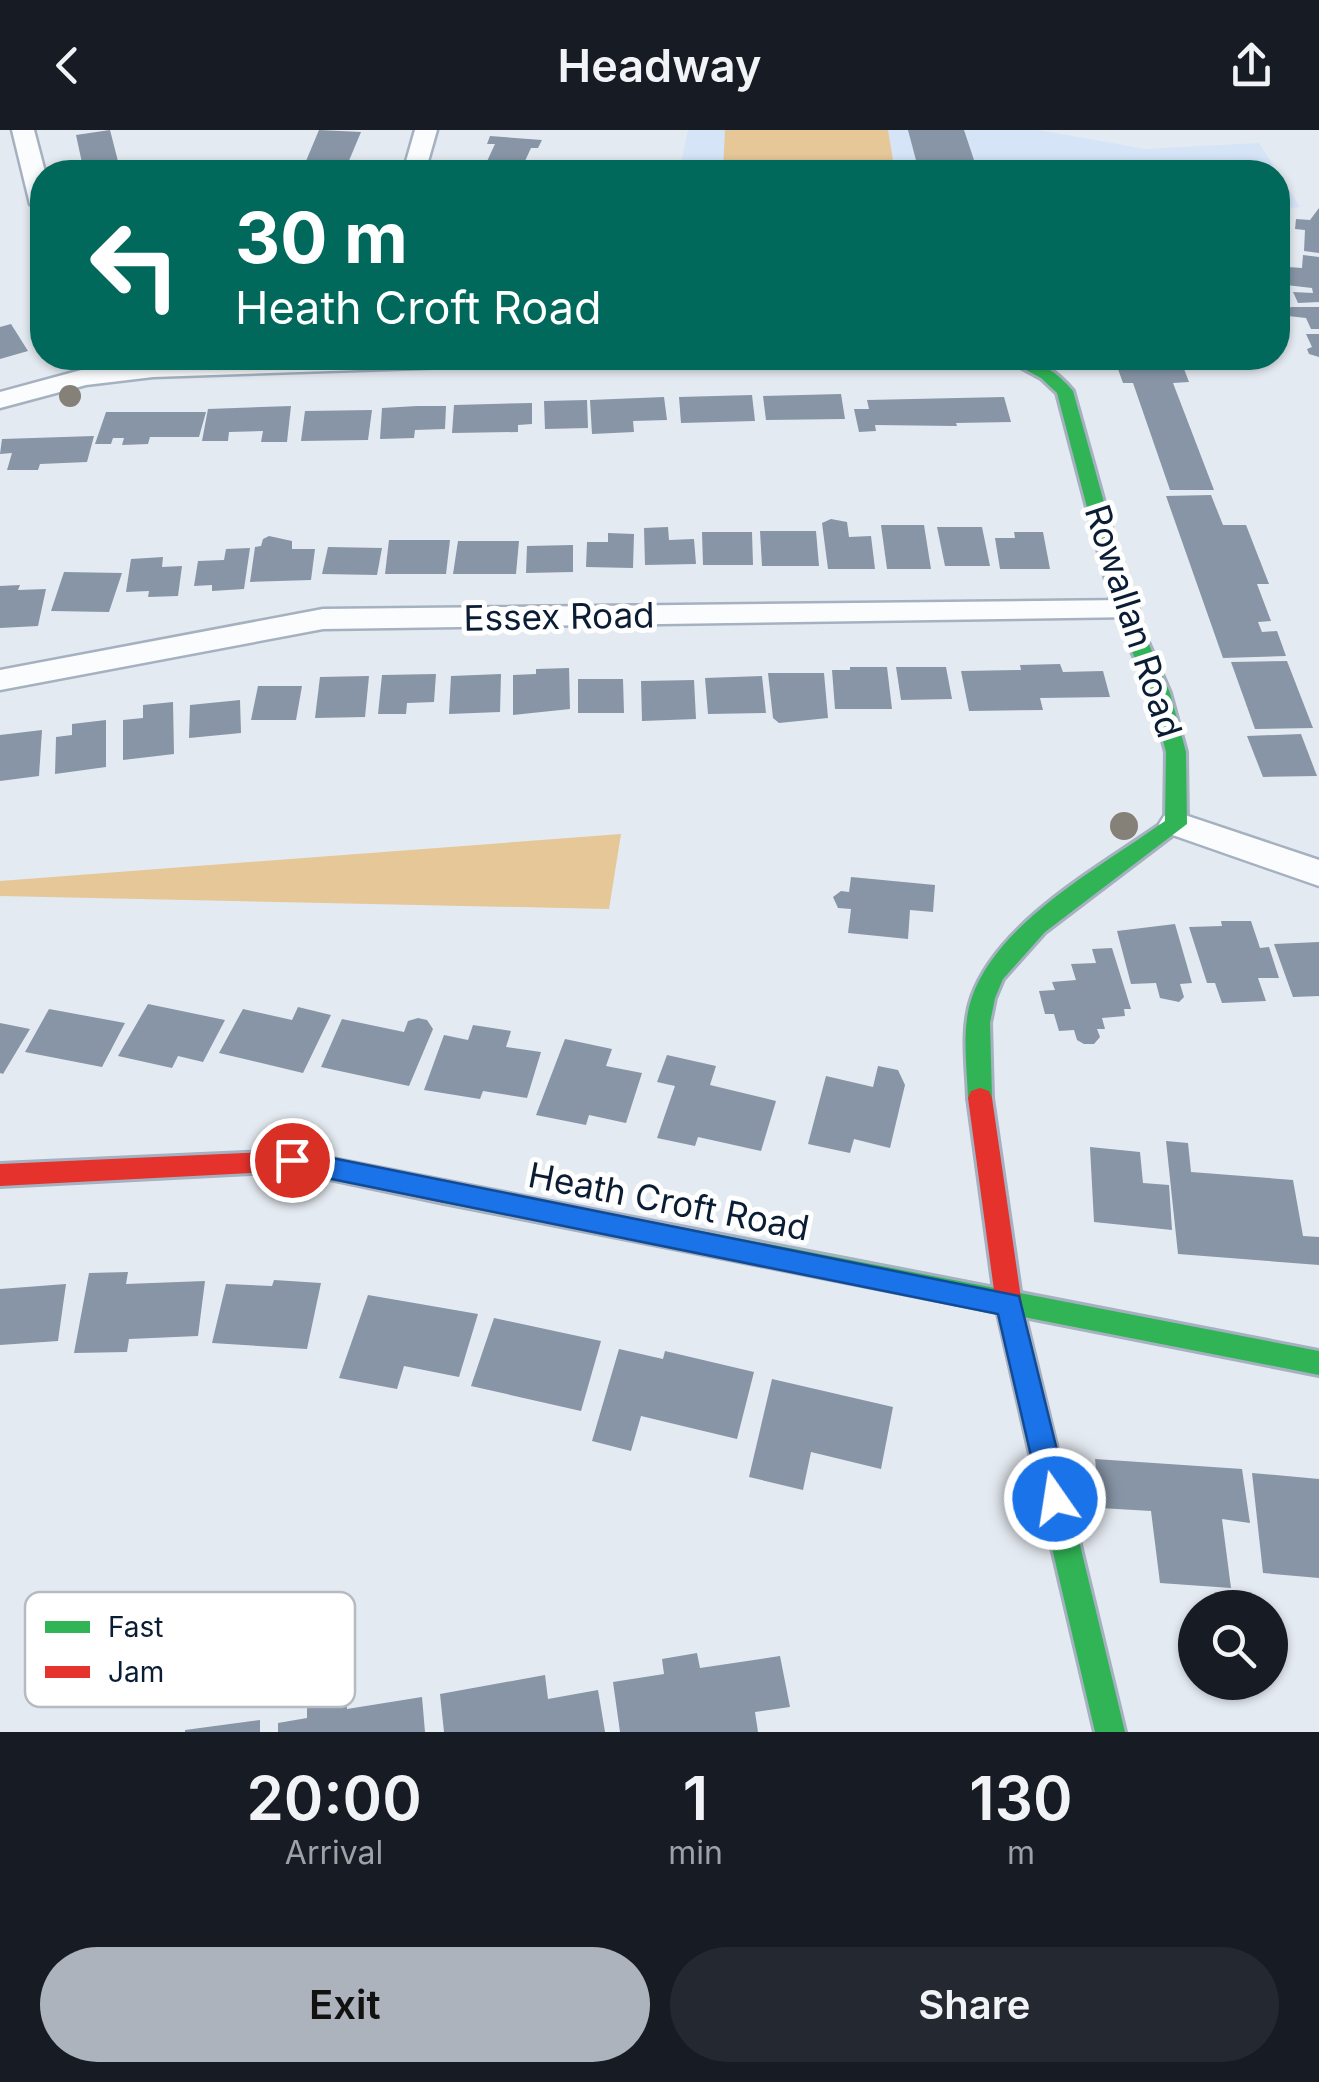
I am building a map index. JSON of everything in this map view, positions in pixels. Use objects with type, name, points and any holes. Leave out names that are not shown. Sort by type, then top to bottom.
[{"type":"street","points":[[23,130],[31,160]]},
{"type":"street","points":[[417,160],[426,130]]},
{"type":"street","points":[[0,400],[75,370]]},
{"type":"street","name":"Rowallan Road","points":[[1038,370],[1065,391],[1124,610],[1160,692],[1176,752],[1176,824]]},
{"type":"street","name":"Essex Road","points":[[0,680],[323,620],[1124,610]]},
{"type":"street","points":[[1110,1732],[1009,1305],[981,1114],[977,1028],[984,994],[998,964],[1026,936],[1176,824],[1319,874]]},
{"type":"street","name":"Heath Croft Road","points":[[0,1175],[292,1160],[1009,1305],[1319,1362]]},
{"type":"shaded area","points":[[688,130],[1039,130],[1145,149],[1259,143],[1270,160],[682,160]]},
{"type":"shaded area","points":[[725,130],[888,130],[893,160],[724,160]]},
{"type":"shaded area","points":[[1290,192],[1300,207],[1290,208]]},
{"type":"shaded area","points":[[621,834],[609,909],[0,896],[0,881]]},
{"type":"building","points":[[110,130],[118,160],[81,160],[76,135]]},
{"type":"building","points":[[319,130],[361,132],[349,160],[306,160]]},
{"type":"building","points":[[908,130],[964,130],[974,160],[916,160]]},
{"type":"building","points":[[490,136],[542,140],[538,148],[531,148],[525,160],[488,160],[495,144],[487,144]]},
{"type":"building","points":[[1319,208],[1319,253],[1304,251],[1305,230],[1295,229],[1296,219],[1310,220]]},
{"type":"building","points":[[1303,255],[1319,257],[1319,302],[1298,303],[1293,292],[1313,293],[1312,288],[1290,285],[1290,267],[1302,268]]},
{"type":"building","points":[[1319,307],[1319,329],[1311,329],[1306,318],[1290,316],[1290,308]]},
{"type":"building","points":[[11,324],[28,351],[0,359],[0,327]]},
{"type":"building","points":[[1306,334],[1319,334],[1319,357],[1309,354],[1307,349],[1312,347]]},
{"type":"building","points":[[1118,370],[1184,370],[1189,382],[1173,383],[1214,490],[1170,490],[1133,383],[1123,383]]},
{"type":"building","points":[[841,394],[845,419],[766,420],[763,396]]},
{"type":"building","points":[[752,395],[755,421],[681,423],[679,397]]},
{"type":"building","points":[[664,397],[667,420],[633,421],[634,432],[592,434],[590,400]]},
{"type":"building","points":[[1004,397],[1011,422],[875,425],[876,431],[859,432],[854,409],[869,409],[867,400]]},
{"type":"building","points":[[587,400],[588,428],[545,429],[544,401]]},
{"type":"building","points":[[532,403],[532,424],[518,425],[518,432],[452,433],[454,405]]},
{"type":"building","points":[[291,406],[287,442],[261,442],[263,431],[229,432],[228,441],[202,441],[208,409]]},
{"type":"building","points":[[446,406],[445,429],[415,430],[414,438],[380,439],[382,408]]},
{"type":"building","points":[[372,410],[368,440],[301,441],[305,411]]},
{"type":"building","points":[[106,412],[206,412],[199,437],[150,437],[148,444],[122,445],[124,438],[113,438],[111,444],[95,444]]},
{"type":"building","points":[[94,436],[87,462],[40,464],[38,470],[7,470],[12,453],[0,454],[2,439]]},
{"type":"building","points":[[1211,495],[1223,525],[1246,525],[1269,584],[1257,584],[1271,621],[1258,622],[1262,632],[1277,631],[1286,656],[1223,658],[1166,496]]},
{"type":"building","points":[[831,519],[847,522],[849,537],[871,536],[875,569],[828,569],[822,523]]},
{"type":"building","points":[[881,525],[924,525],[931,569],[887,569]]},
{"type":"building","points":[[668,527],[669,540],[694,539],[696,564],[645,565],[644,528]]},
{"type":"building","points":[[937,527],[982,527],[990,566],[945,566]]},
{"type":"building","points":[[760,531],[816,531],[819,566],[762,566]]},
{"type":"building","points":[[702,532],[752,532],[753,565],[703,565]]},
{"type":"building","points":[[1014,532],[1043,532],[1050,569],[1000,569],[995,538],[1015,538]]},
{"type":"building","points":[[608,533],[634,534],[633,568],[586,567],[587,542],[608,542]]},
{"type":"building","points":[[269,536],[292,541],[292,549],[315,549],[311,580],[250,582],[255,547]]},
{"type":"building","points":[[389,540],[450,540],[446,574],[385,574]]},
{"type":"building","points":[[458,541],[519,541],[516,574],[453,574]]},
{"type":"building","points":[[573,545],[573,572],[526,573],[527,546]]},
{"type":"building","points":[[328,547],[382,548],[377,575],[322,574]]},
{"type":"building","points":[[250,548],[244,589],[212,591],[212,585],[194,586],[198,561],[224,560],[226,549]]},
{"type":"building","points":[[163,557],[162,567],[182,566],[178,596],[148,597],[149,591],[126,592],[131,559]]},
{"type":"building","points":[[64,572],[122,573],[109,612],[51,611]]},
{"type":"building","points":[[20,585],[18,590],[46,589],[38,626],[0,628],[0,586]]},
{"type":"building","points":[[1287,661],[1313,728],[1255,729],[1231,662]]},
{"type":"building","points":[[1060,664],[1063,672],[1103,671],[1110,697],[1040,698],[1043,710],[969,711],[961,671],[1021,670],[1020,665]]},
{"type":"building","points":[[887,667],[892,709],[835,709],[832,670]]},
{"type":"building","points":[[896,667],[946,667],[952,699],[901,700]]},
{"type":"building","points":[[569,668],[570,709],[513,715],[513,675],[536,674],[536,669]]},
{"type":"building","points":[[768,673],[824,673],[828,718],[779,723],[773,718]]},
{"type":"building","points":[[436,674],[434,702],[407,703],[406,714],[378,714],[382,675]]},
{"type":"building","points":[[501,674],[500,712],[449,714],[451,676]]},
{"type":"building","points":[[369,676],[365,717],[315,718],[320,677]]},
{"type":"building","points":[[762,676],[766,713],[708,714],[705,678]]},
{"type":"building","points":[[578,679],[623,679],[624,713],[578,713]]},
{"type":"building","points":[[694,680],[696,719],[642,721],[641,681]]},
{"type":"building","points":[[258,686],[302,686],[296,720],[251,720]]},
{"type":"building","points":[[240,700],[241,733],[189,738],[190,705]]},
{"type":"building","points":[[173,702],[174,754],[123,760],[123,720],[143,718],[143,705]]},
{"type":"building","points":[[106,720],[106,767],[55,774],[56,737],[72,735],[72,724]]},
{"type":"building","points":[[42,730],[39,776],[0,781],[0,735]]},
{"type":"building","points":[[1301,734],[1317,776],[1263,777],[1247,736]]},
{"type":"building","points":[[851,877],[935,885],[933,912],[910,910],[908,939],[848,933],[851,909],[838,908],[833,897],[841,891],[849,892]]},
{"type":"building","points":[[1221,921],[1251,921],[1260,948],[1269,947],[1279,978],[1258,978],[1266,1001],[1222,1003],[1215,983],[1207,983],[1189,927],[1222,926]]},
{"type":"building","points":[[1175,924],[1192,983],[1180,984],[1184,997],[1179,1002],[1160,998],[1156,983],[1131,984],[1117,931]]},
{"type":"building","points":[[1319,942],[1319,996],[1293,997],[1274,944]]},
{"type":"building","points":[[1112,948],[1131,1009],[1124,1009],[1125,1016],[1102,1018],[1105,1029],[1097,1029],[1100,1037],[1094,1044],[1084,1044],[1077,1040],[1074,1030],[1059,1031],[1054,1014],[1045,1014],[1039,991],[1055,990],[1052,982],[1076,980],[1071,964],[1096,963],[1092,949]]},
{"type":"building","points":[[148,1004],[225,1020],[203,1062],[178,1056],[172,1068],[118,1056]]},
{"type":"building","points":[[298,1007],[331,1015],[303,1073],[219,1053],[243,1009],[292,1020]]},
{"type":"building","points":[[49,1009],[125,1023],[102,1067],[25,1052]]},
{"type":"building","points":[[342,1019],[404,1032],[408,1021],[427,1020],[433,1029],[409,1086],[321,1067]]},
{"type":"building","points":[[0,1023],[30,1029],[3,1074],[0,1073]]},
{"type":"building","points":[[473,1025],[511,1031],[506,1047],[541,1052],[527,1098],[483,1091],[480,1099],[424,1090],[444,1035],[468,1040]]},
{"type":"building","points":[[565,1039],[612,1049],[606,1066],[642,1073],[626,1123],[589,1115],[586,1125],[536,1115]]},
{"type":"building","points":[[667,1055],[716,1066],[710,1085],[776,1101],[761,1151],[698,1137],[695,1146],[657,1138],[675,1086],[657,1082]]},
{"type":"building","points":[[878,1066],[898,1070],[905,1085],[890,1148],[854,1139],[850,1153],[808,1144],[826,1076],[873,1087]]},
{"type":"building","points":[[1166,1141],[1188,1143],[1191,1172],[1293,1180],[1303,1236],[1319,1237],[1319,1265],[1178,1254]]},
{"type":"building","points":[[1090,1147],[1140,1152],[1143,1183],[1169,1185],[1172,1230],[1094,1222]]},
{"type":"building","points":[[128,1272],[126,1284],[205,1281],[198,1336],[129,1339],[127,1352],[74,1353],[89,1273]]},
{"type":"building","points":[[274,1280],[321,1283],[307,1349],[212,1343],[226,1284],[272,1286]]},
{"type":"building","points":[[66,1284],[58,1341],[0,1345],[0,1289]]},
{"type":"building","points":[[368,1295],[478,1314],[459,1377],[404,1366],[397,1389],[339,1378]]},
{"type":"building","points":[[494,1318],[601,1341],[581,1411],[471,1386]]},
{"type":"building","points":[[619,1349],[663,1359],[665,1351],[754,1372],[737,1439],[641,1416],[631,1451],[592,1441]]},
{"type":"building","points":[[772,1379],[893,1407],[881,1469],[811,1452],[803,1490],[749,1477]]},
{"type":"building","points":[[1095,1459],[1242,1469],[1250,1523],[1222,1519],[1231,1588],[1160,1583],[1151,1511],[1100,1508]]},
{"type":"building","points":[[1252,1473],[1319,1479],[1319,1578],[1263,1573]]},
{"type":"building","points":[[697,1653],[700,1668],[780,1656],[790,1707],[755,1712],[758,1732],[620,1732],[613,1682],[664,1674],[662,1659]]},
{"type":"building","points":[[545,1675],[548,1699],[598,1690],[605,1732],[444,1732],[440,1694]]},
{"type":"building","points":[[422,1697],[425,1732],[278,1732],[278,1723],[307,1718],[307,1707],[347,1709]]},
{"type":"building","points":[[260,1720],[260,1732],[185,1732],[185,1730]]},
{"type":"traffic: fast","points":[[980,1098],[979,1023],[983,998],[994,975],[1037,926],[1176,824],[1176,752],[1160,693],[1124,610],[1065,391],[1038,370]]},
{"type":"traffic: fast","points":[[444,1192],[1319,1363]]},
{"type":"traffic: fast","points":[[1042,1445],[1110,1732]]},
{"type":"traffic: jam","points":[[980,1098],[1009,1305],[1042,1445]]},
{"type":"traffic: jam","points":[[0,1175],[292,1161],[444,1192]]},
{"type":"route","points":[[292,1160],[1009,1305],[1055,1499]]}]
